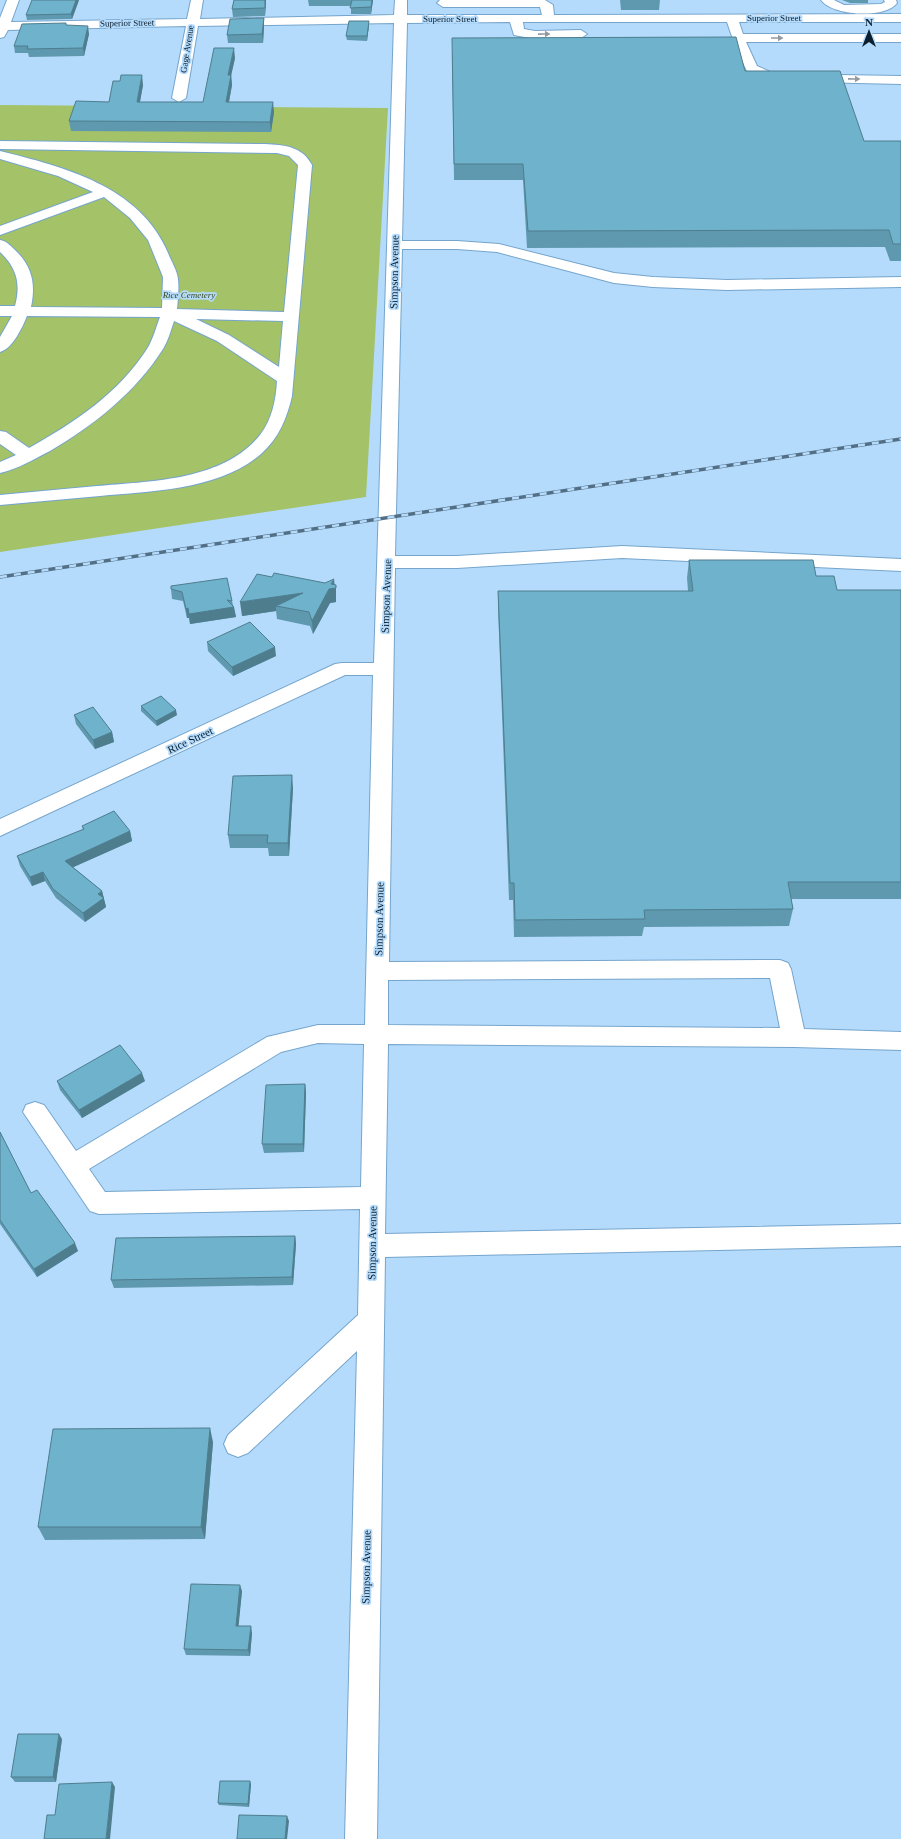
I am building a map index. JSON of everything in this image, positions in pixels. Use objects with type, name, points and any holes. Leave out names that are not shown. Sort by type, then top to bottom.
[{"type":"street","points":[[1,28],[13,0]]},
{"type":"street","name":"Gage Avenue","points":[[179,98],[196,0]]},
{"type":"street","points":[[827,0],[832,6],[841,8],[882,8],[893,10]]},
{"type":"street","points":[[443,19],[443,2],[542,3],[547,5],[548,19]]},
{"type":"street","points":[[812,5],[817,18]]},
{"type":"street","points":[[607,6],[609,19]]},
{"type":"street","points":[[708,6],[712,19]]},
{"type":"street","name":"Superior Street","points":[[1,28],[191,22],[400,10],[443,19],[817,18],[893,10]]},
{"type":"street","name":"Simpson Avenue","points":[[361,1839],[386,562],[400,10]]},
{"type":"street","points":[[516,19],[518,32],[535,35],[596,34]]},
{"type":"street","points":[[732,19],[737,36],[752,68],[773,78],[901,80]]},
{"type":"street","points":[[720,33],[737,36],[901,38]]},
{"type":"street","points":[[0,145],[265,148],[294,152],[303,158],[306,165],[284,378],[284,396],[279,419],[268,436],[254,451],[230,466],[199,476],[153,486],[0,500]]},
{"type":"street","points":[[0,155],[51,168],[104,192],[121,202],[137,218],[162,251],[169,270],[171,290],[170,314],[160,340],[146,363],[132,379],[95,415],[29,456],[0,468]]},
{"type":"street","points":[[0,231],[104,192]]},
{"type":"street","points":[[0,244],[19,263],[25,278],[25,293],[22,311],[13,330],[0,347]]},
{"type":"street","points":[[394,245],[457,245],[499,248],[520,255],[614,278],[653,282],[727,285],[901,282]]},
{"type":"street","points":[[0,311],[290,317]]},
{"type":"street","points":[[170,314],[223,338],[284,378]]},
{"type":"street","points":[[0,436],[29,456]]},
{"type":"street","points":[[386,562],[457,562],[622,552],[901,565]]},
{"type":"street","name":"Rice Street","points":[[0,828],[342,670],[384,669]]},
{"type":"street","points":[[378,971],[780,969],[794,1038]]},
{"type":"street","points":[[74,1165],[275,1044],[318,1034],[377,1036],[794,1038],[901,1041]]},
{"type":"street","points":[[35,1112],[100,1203],[373,1198]]},
{"type":"street","points":[[372,1246],[901,1235]]},
{"type":"street","points":[[238,1444],[371,1320]]},
{"type":"green space","name":"Rice Cemetery","points":[[0,105],[388,108],[366,497],[0,552]]},
{"type":"building","points":[[32,0],[76,0],[71,14],[26,15]]},
{"type":"building","points":[[234,0],[265,0],[265,8],[232,9]]},
{"type":"building","points":[[352,0],[372,0],[371,7],[350,8]]},
{"type":"building","points":[[264,18],[262,34],[227,35],[230,19]]},
{"type":"building","points":[[349,21],[369,21],[367,36],[346,36]]},
{"type":"building","points":[[66,23],[66,25],[88,26],[83,48],[27,49],[28,46],[14,46],[22,24]]},
{"type":"building","points":[[736,37],[745,71],[840,71],[864,141],[901,141],[901,244],[893,244],[889,230],[528,231],[523,164],[454,164],[452,38]]},
{"type":"building","points":[[214,48],[234,48],[228,75],[231,75],[226,102],[273,102],[270,122],[69,121],[76,101],[109,102],[113,81],[120,81],[121,75],[142,75],[137,102],[203,102]]},
{"type":"building","points":[[689,560],[813,560],[816,576],[834,576],[837,590],[901,590],[901,882],[788,882],[793,909],[644,910],[645,919],[515,920],[514,883],[510,883],[498,591],[693,591]]},
{"type":"building","points":[[274,573],[325,583],[334,579],[331,584],[336,585],[336,588],[329,589],[312,621],[309,612],[276,606],[303,593],[240,602],[257,574],[272,577]]},
{"type":"building","points":[[227,578],[232,601],[227,600],[234,607],[189,614],[188,608],[186,609],[182,592],[171,589],[171,586]]},
{"type":"building","points":[[250,622],[275,647],[232,667],[207,642]]},
{"type":"building","points":[[161,696],[176,710],[156,721],[141,706]]},
{"type":"building","points":[[93,707],[112,732],[93,740],[74,715]]},
{"type":"building","points":[[292,775],[288,843],[267,843],[268,835],[228,835],[233,776]]},
{"type":"building","points":[[114,811],[130,831],[65,861],[102,891],[98,894],[104,898],[83,913],[53,889],[43,872],[30,877],[17,856],[84,829],[82,826]]},
{"type":"building","points":[[120,1045],[142,1073],[79,1110],[57,1081]]},
{"type":"building","points":[[305,1084],[303,1144],[262,1144],[266,1085]]},
{"type":"building","points":[[0,1132],[31,1193],[37,1190],[75,1243],[34,1269],[0,1220]]},
{"type":"building","points":[[295,1236],[292,1277],[111,1280],[116,1238]]},
{"type":"building","points":[[210,1428],[201,1527],[38,1527],[53,1429]]},
{"type":"building","points":[[191,1584],[240,1585],[236,1626],[251,1626],[248,1650],[184,1649]]},
{"type":"building","points":[[18,1734],[59,1734],[53,1777],[11,1777]]},
{"type":"building","points":[[220,1781],[250,1781],[248,1804],[218,1803]]},
{"type":"building","points":[[112,1782],[106,1839],[44,1839],[47,1815],[55,1815],[59,1784]]},
{"type":"building","points":[[239,1815],[287,1816],[285,1839],[237,1839]]},
{"type":"railway","points":[[0,577],[901,439]]}]
